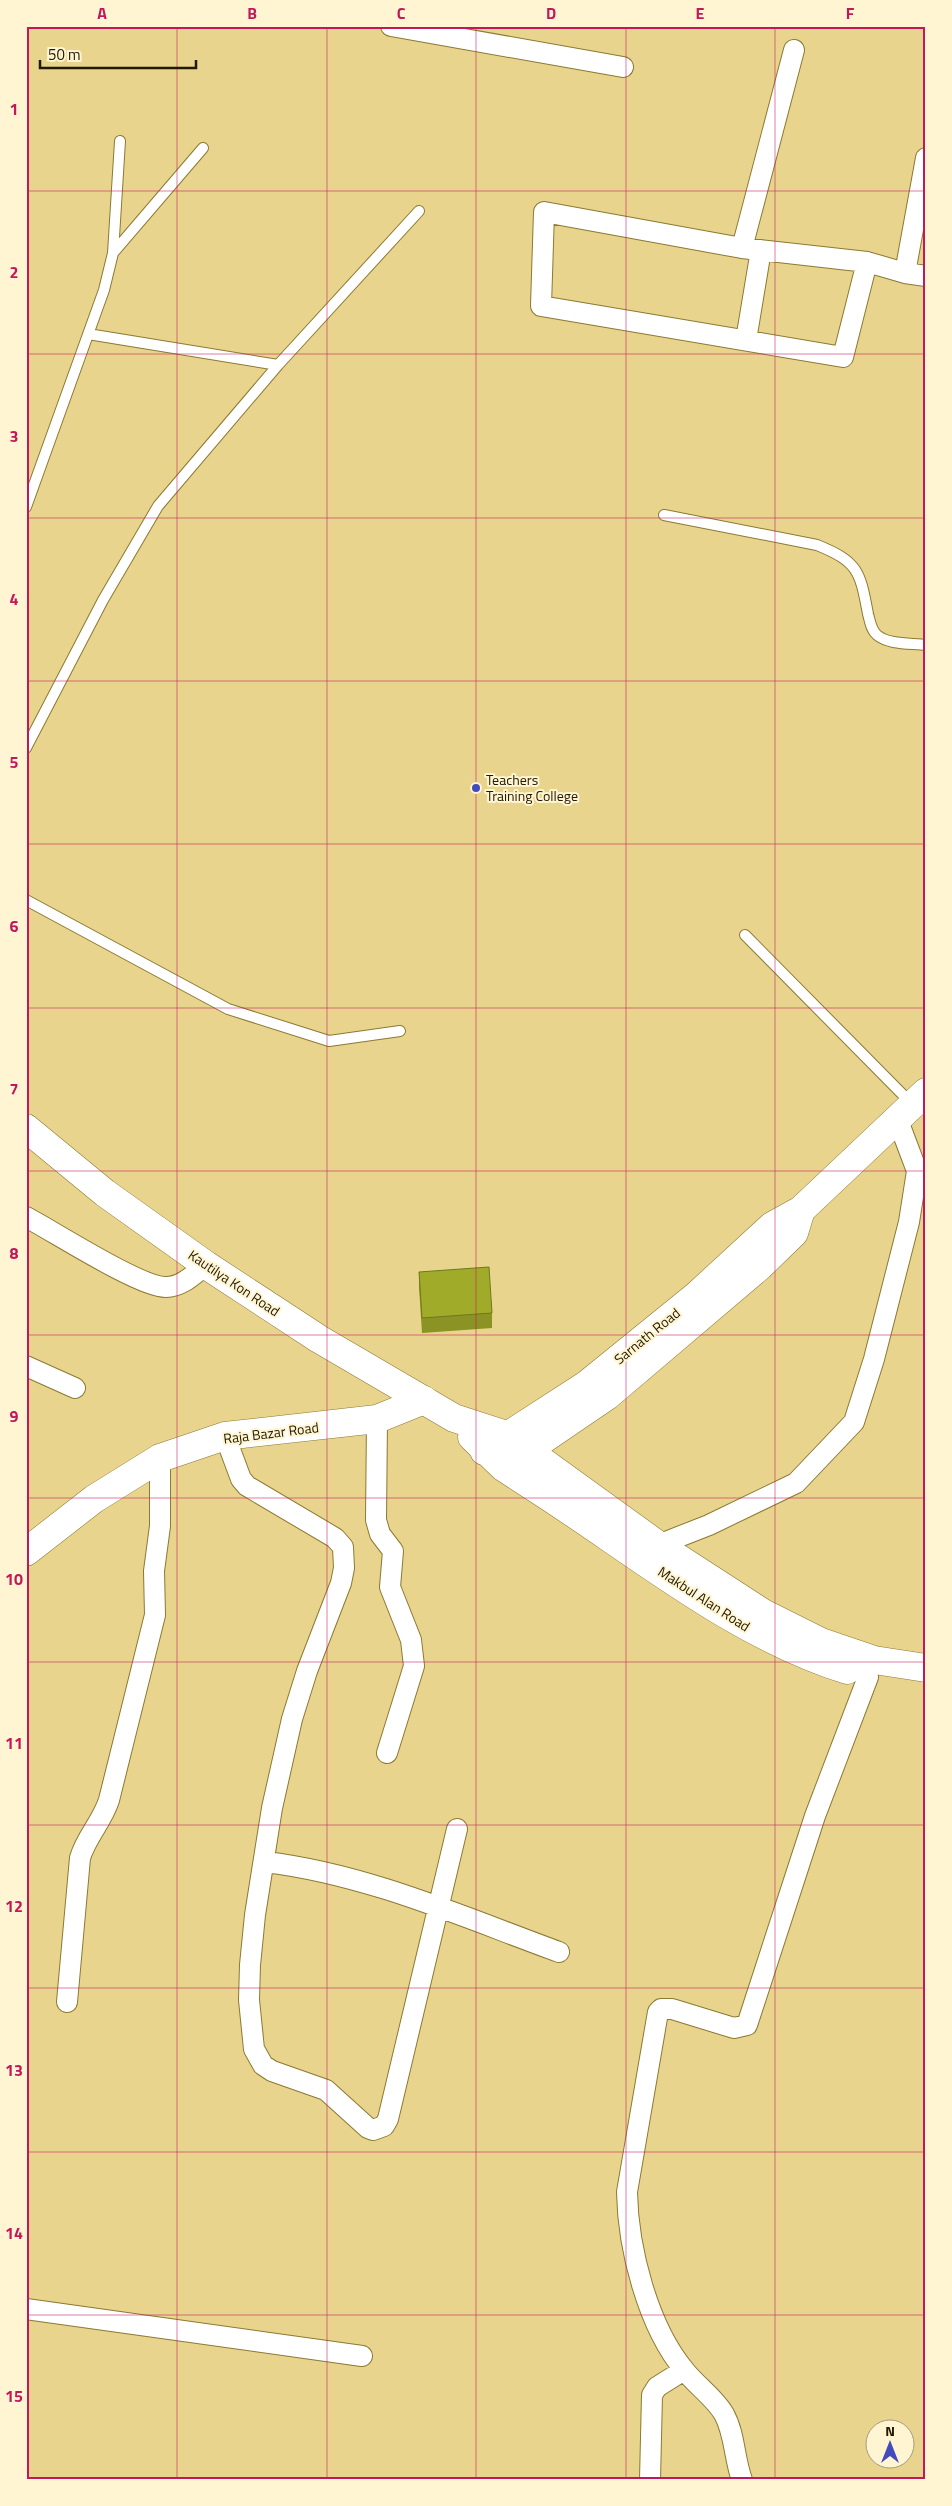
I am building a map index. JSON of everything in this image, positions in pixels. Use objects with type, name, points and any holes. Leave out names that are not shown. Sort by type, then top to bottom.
[{"type":"main road","name":"Sarnath Road","points":[[494,1459],[697,1295],[772,1226],[801,1210],[911,1105]]},
{"type":"main road","name":"Kautilya Kon Road","points":[[26,1128],[105,1193],[206,1265],[320,1339],[454,1418],[516,1443]]},
{"type":"main road","name":"Raja Bazar Road","points":[[26,1552],[94,1499],[160,1458],[225,1436],[377,1419],[424,1400]]},
{"type":"main road","name":"Kautilya Kon Road","points":[[454,1418],[494,1459]]},
{"type":"main road","name":"Makbul Alan Road","points":[[516,1443],[658,1545],[764,1613],[821,1642],[874,1660],[926,1668]]},
{"type":"main road","name":"Makbul Alan Road","points":[[494,1459],[756,1632],[808,1658],[868,1677],[926,1687]]},
{"type":"street","points":[[391,26],[414,28],[623,67]]},
{"type":"street","points":[[746,340],[751,249],[794,50]]},
{"type":"street","points":[[905,273],[926,158]]},
{"type":"street","points":[[867,262],[843,357],[541,306],[544,212],[751,249],[867,262],[905,273],[926,276]]},
{"type":"street","points":[[658,1545],[709,1525],[796,1484],[854,1422],[874,1360],[921,1174],[911,1105]]},
{"type":"street","points":[[26,1217],[77,1246],[155,1285],[173,1286],[184,1282],[206,1265]]},
{"type":"street","points":[[26,1366],[75,1388]]},
{"type":"street","points":[[377,1419],[376,1520],[380,1534],[393,1551],[390,1587],[411,1640],[414,1657],[411,1680],[387,1753]]},
{"type":"street","points":[[225,1436],[241,1479],[247,1486],[335,1538],[343,1547],[344,1556],[341,1583],[307,1671],[292,1719],[272,1808],[250,1965],[249,2000],[257,2057],[263,2065],[272,2071],[326,2090],[373,2130],[384,2126],[388,2119],[457,1830]]},
{"type":"street","points":[[67,2002],[80,1858],[83,1848],[102,1818],[109,1800],[155,1615],[154,1571],[160,1526],[160,1458]]},
{"type":"street","points":[[742,2480],[732,2435],[722,2411],[684,2370],[661,2332],[649,2304],[633,2256],[627,2220],[627,2192],[658,2012],[666,2009],[734,2028],[747,2024],[815,1816],[868,1677]]},
{"type":"street","points":[[264,1862],[309,1867],[341,1875],[560,1952]]},
{"type":"street","points":[[26,2309],[362,2356]]},
{"type":"street","points":[[650,2480],[652,2395],[657,2387],[684,2370]]},
{"type":"lane","points":[[26,507],[104,290],[113,254],[120,141]]},
{"type":"lane","points":[[113,254],[203,148]]},
{"type":"lane","points":[[26,748],[103,600],[158,506],[278,365],[419,211]]},
{"type":"lane","points":[[88,334],[278,365]]},
{"type":"lane","points":[[664,515],[817,545],[833,552],[845,559],[860,575],[870,621],[878,635],[892,641],[926,645]]},
{"type":"lane","points":[[26,900],[228,1009],[329,1041],[400,1031]]},
{"type":"lane","points":[[745,936],[911,1105]]},
{"type":"building","points":[[489,1267],[492,1313],[422,1318],[419,1272]]},
{"type":"place","name":"Teachers Training College","points":[[476,788]]}]
